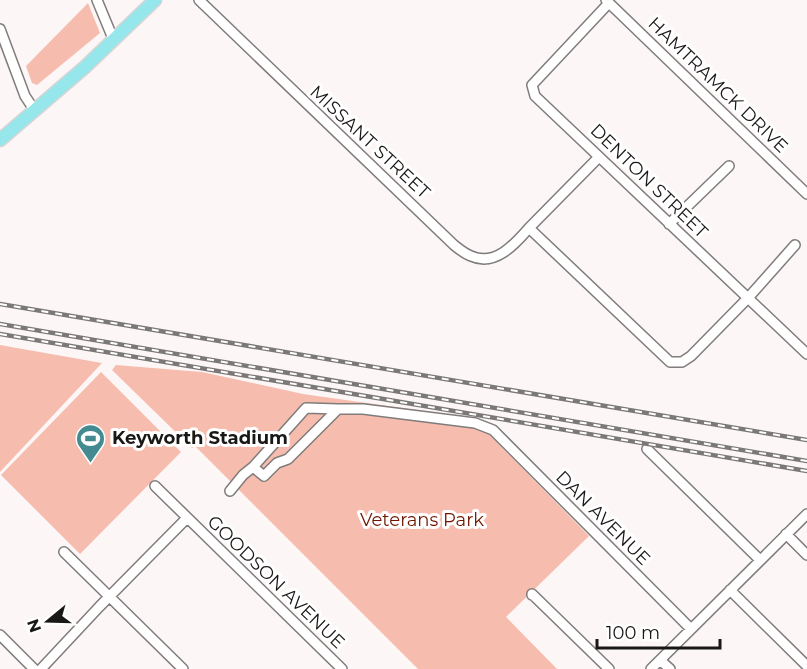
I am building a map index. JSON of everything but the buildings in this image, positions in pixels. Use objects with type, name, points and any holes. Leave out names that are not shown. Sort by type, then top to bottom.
[{"type":"main road","points":[[1,138],[114,41],[155,0]]},
{"type":"street","points":[[96,0],[114,41]]},
{"type":"street","name":"MISSANT STREET","points":[[199,0],[454,245],[471,257],[485,259],[504,253],[529,228]]},
{"type":"street","name":"DENTON STREET","points":[[607,2],[532,85],[535,96],[807,354]]},
{"type":"street","name":"HAMTRAMCK DRIVE","points":[[607,2],[807,194]]},
{"type":"street","points":[[0,29],[25,96],[35,111]]},
{"type":"street","points":[[599,157],[529,228],[670,362],[682,362],[691,356],[795,246]]},
{"type":"street","points":[[669,224],[729,165]]},
{"type":"street","points":[[230,491],[306,408],[338,409]]},
{"type":"street","points":[[253,467],[264,476],[277,463],[288,459],[338,409]]},
{"type":"street","name":"DAN AVENUE","points":[[338,409],[363,409],[475,423],[493,430],[691,629]]},
{"type":"street","points":[[647,449],[760,560]]},
{"type":"street","name":"GOODSON AVENUE","points":[[155,486],[342,669]]},
{"type":"street","points":[[651,669],[807,513]]},
{"type":"street","points":[[41,669],[187,518]]},
{"type":"street","points":[[786,534],[807,555]]},
{"type":"street","points":[[64,552],[183,669]]},
{"type":"street","points":[[730,590],[807,666]]},
{"type":"street","points":[[532,596],[609,669]]},
{"type":"street","points":[[0,635],[34,669]]},
{"type":"street","points":[[660,660],[670,669]]},
{"type":"green space","points":[[88,3],[100,33],[37,85],[32,83],[26,66]]},
{"type":"green space","points":[[0,345],[102,363],[0,472]]},
{"type":"green space","name":"Veterans Park","points":[[116,365],[202,372],[303,394],[473,418],[589,536],[506,617],[557,669],[418,669],[195,446],[192,448],[112,370]]},
{"type":"green space","name":"Keyworth Stadium","points":[[101,372],[181,452],[80,554],[1,475]]},
{"type":"railway","points":[[0,304],[807,440]]},
{"type":"railway","points":[[0,324],[807,461]]},
{"type":"railway","points":[[0,334],[807,471]]},
{"type":"place","name":"Keyworth Stadium","points":[[91,464]]}]
